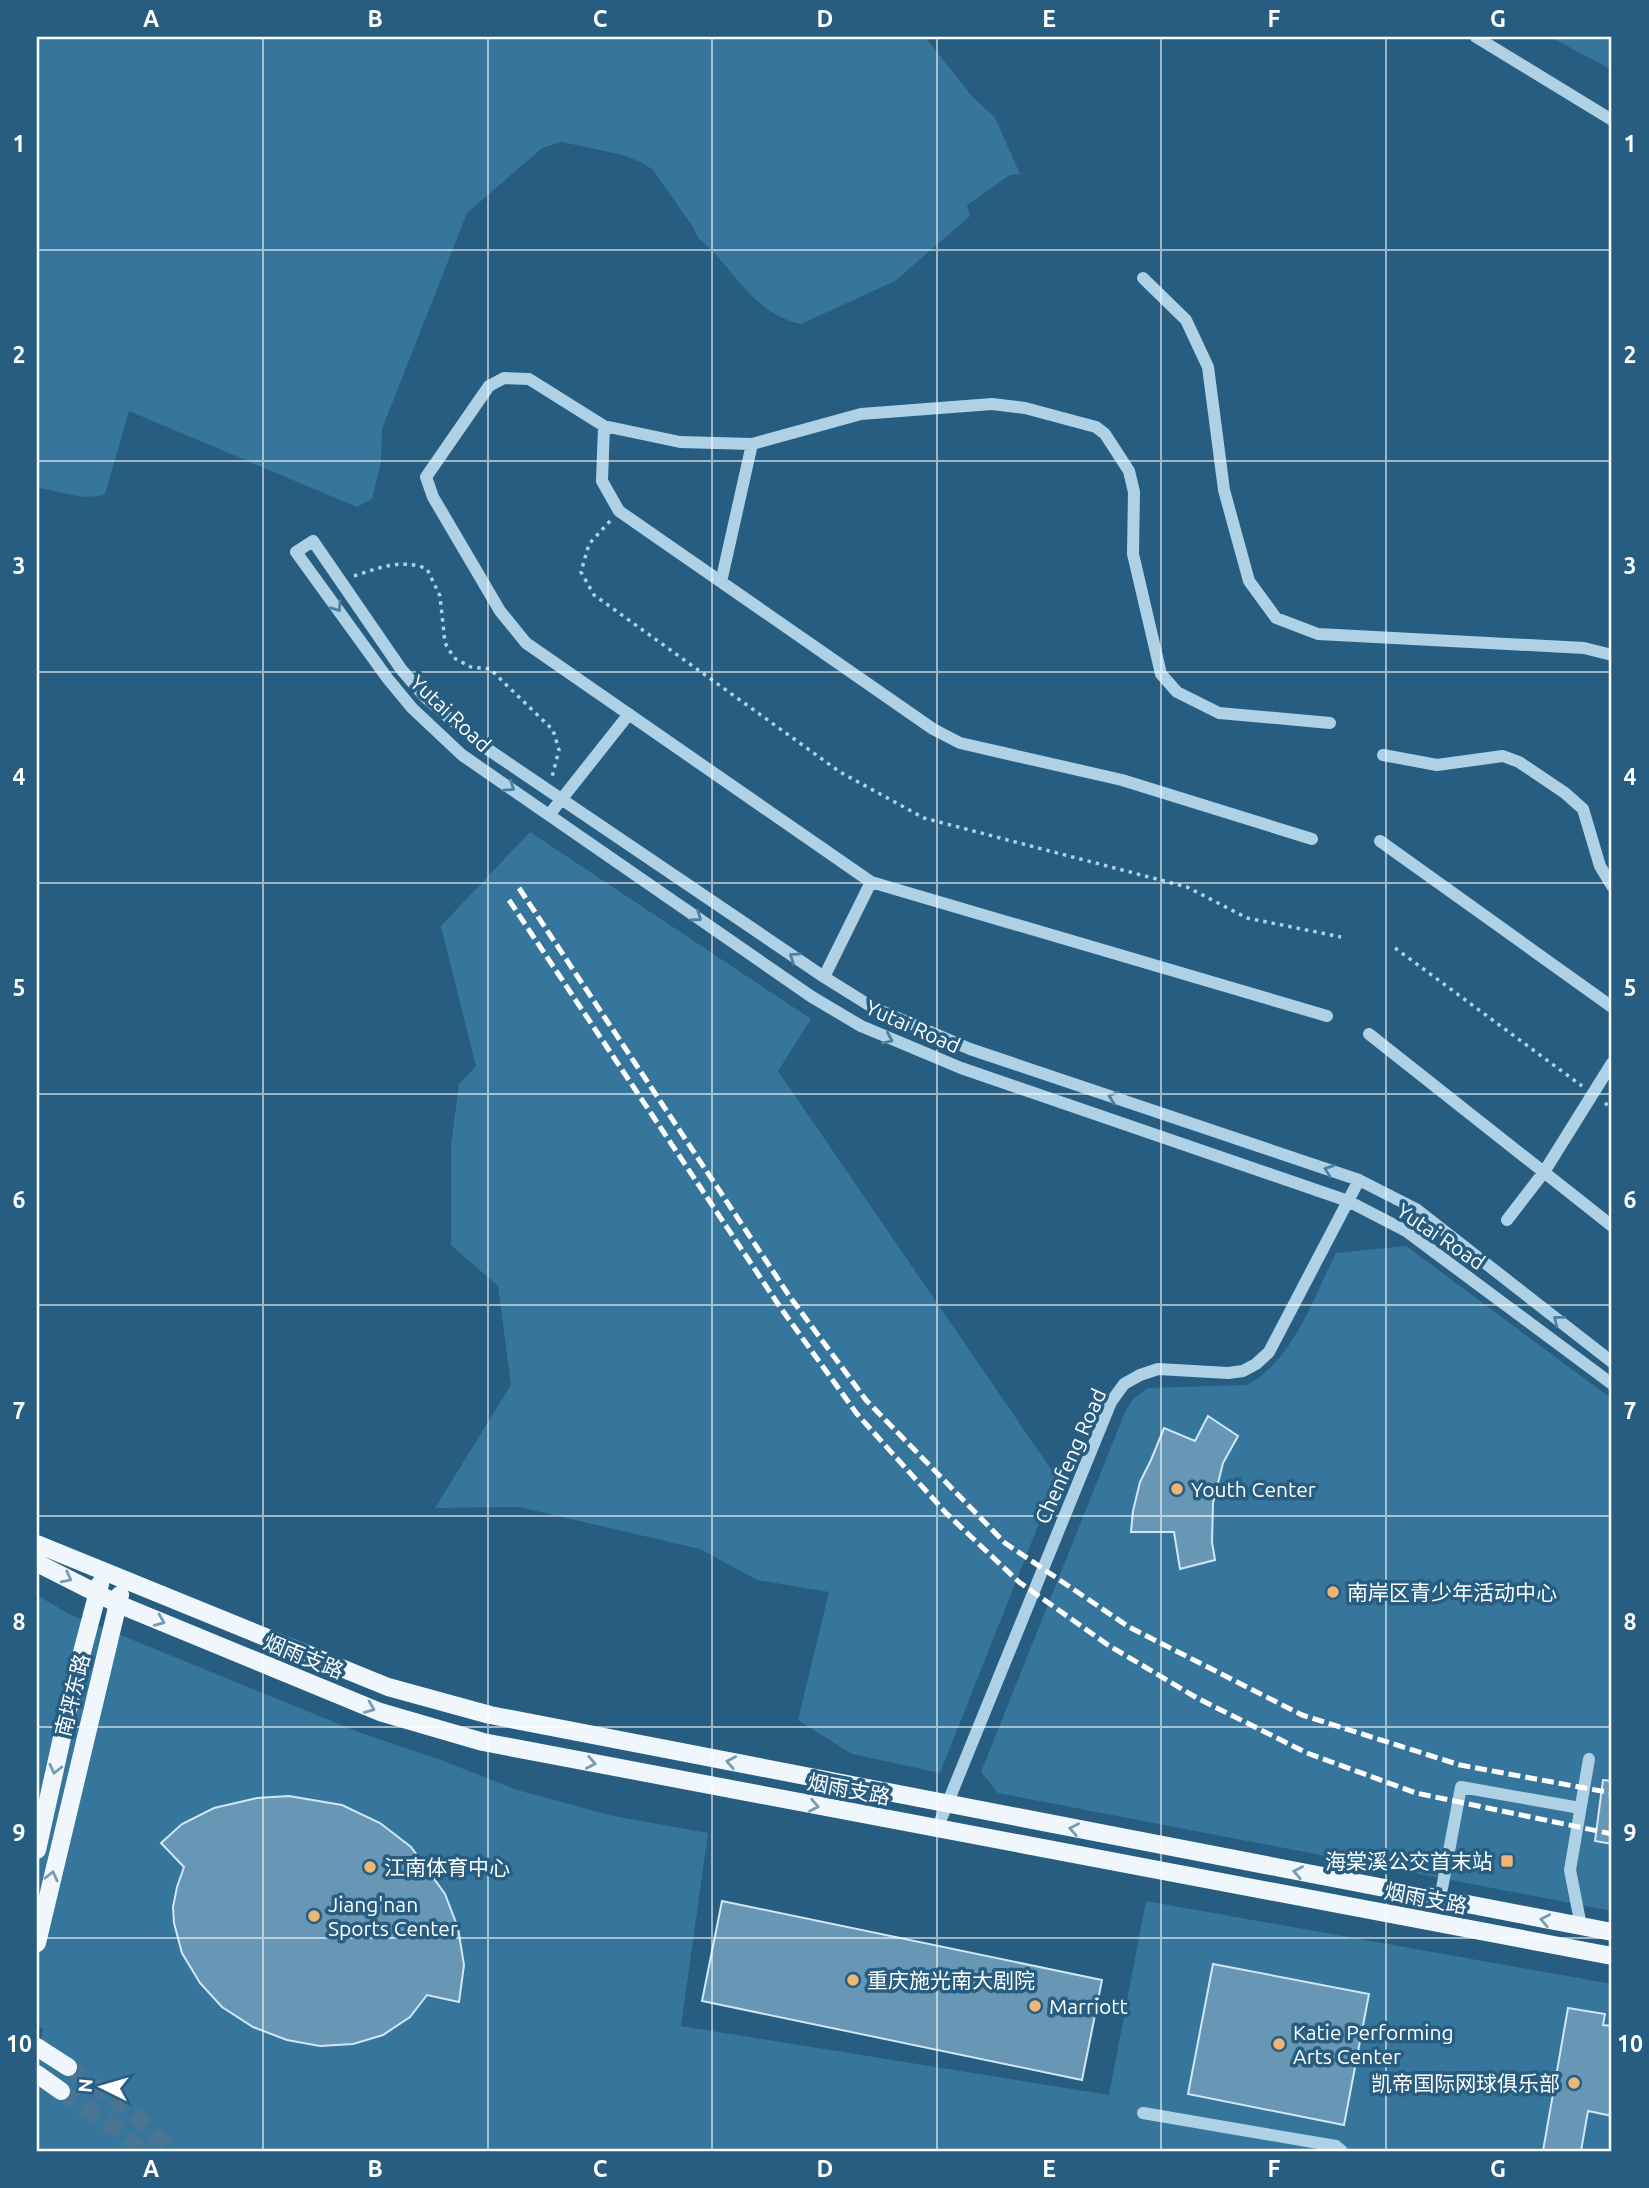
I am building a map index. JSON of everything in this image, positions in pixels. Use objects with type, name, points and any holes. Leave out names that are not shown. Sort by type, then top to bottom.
[{"type":"main road","name":"烟雨支路","points":[[40,1549],[388,1687],[490,1715],[1612,1932]]},
{"type":"main road","name":"烟雨支路","points":[[40,1549],[98,1594],[118,1604],[380,1712],[483,1742],[1612,1956]]},
{"type":"main road","name":"南坪东路","points":[[37,1850],[75,1679],[103,1573]]},
{"type":"main road","name":"南坪东路","points":[[37,1942],[124,1581]]},
{"type":"main road","points":[[37,2047],[68,2067]]},
{"type":"main road","points":[[37,2074],[61,2091]]},
{"type":"street","points":[[1476,37],[1612,120]]},
{"type":"street","points":[[1143,278],[1186,320],[1208,367],[1224,490],[1249,581],[1276,618],[1318,634],[1584,649],[1612,655]]},
{"type":"street","points":[[1327,1016],[871,882],[526,643],[500,611],[433,497],[426,477],[489,386],[504,378],[529,379],[604,426],[680,442],[752,443],[861,414],[992,404],[1025,408],[1096,427],[1105,434],[1129,471],[1134,492],[1133,554],[1161,674],[1177,692],[1219,713],[1330,723]]},
{"type":"street","points":[[604,426],[602,481],[619,511],[933,729],[960,743],[1122,780],[1312,839]]},
{"type":"street","points":[[721,582],[752,443]]},
{"type":"street","name":"Yutai Road","points":[[1612,1362],[1416,1209],[1359,1180],[970,1049],[872,1007],[477,742],[425,697],[401,669],[313,541],[296,552],[388,679],[420,715],[463,755],[812,998],[861,1027],[961,1068],[1348,1201],[1406,1231],[1612,1384]]},
{"type":"street","points":[[549,814],[629,714]]},
{"type":"street","points":[[1383,755],[1437,765],[1503,756],[1519,762],[1565,793],[1583,809],[1600,866],[1612,886]]},
{"type":"street","points":[[1380,842],[1612,1007]]},
{"type":"street","points":[[824,977],[871,882]]},
{"type":"street","points":[[1369,1034],[1612,1226]]},
{"type":"street","points":[[1507,1220],[1544,1172],[1612,1063]]},
{"type":"street","name":"Chenfeng Road","points":[[937,1829],[1111,1402],[1124,1384],[1158,1369],[1228,1373],[1243,1371],[1256,1364],[1269,1352],[1359,1180]]},
{"type":"street","points":[[1581,1927],[1570,1870],[1590,1759]]},
{"type":"street","points":[[1440,1899],[1461,1787],[1580,1808]]},
{"type":"street","points":[[1143,2113],[1336,2146],[1342,2151]]},
{"type":"path","points":[[619,511],[589,544],[586,553],[581,572],[594,595],[840,772],[924,818],[1187,887],[1247,918],[1341,937]]},
{"type":"path","points":[[339,581],[383,566],[414,563],[427,569],[440,596],[445,643],[454,658],[471,667],[490,669],[553,730],[559,750],[548,789]]},
{"type":"path","points":[[1395,948],[1612,1109]]},
{"type":"shaded area","points":[[37,37],[925,37],[971,95],[995,118],[1020,174],[1010,175],[967,205],[970,216],[895,281],[801,324],[769,310],[756,300],[698,238],[653,170],[643,163],[623,155],[562,142],[542,148],[467,213],[382,429],[381,462],[372,499],[357,507],[129,411],[105,494],[80,496],[37,488]]},
{"type":"shaded area","points":[[1550,37],[1612,37],[1612,70]]},
{"type":"shaded area","points":[[530,832],[811,1019],[778,1071],[1057,1478],[940,1773],[852,1754],[798,1720],[829,1592],[757,1580],[700,1549],[519,1507],[435,1508],[511,1385],[498,1286],[451,1245],[451,1145],[459,1084],[476,1066],[441,926]]},
{"type":"shaded area","name":"南岸区青少年活动中心","points":[[1406,1246],[1612,1399],[1612,1911],[998,1793],[981,1772],[1125,1412],[1133,1399],[1148,1388],[1246,1385],[1262,1375],[1289,1345],[1336,1253]]},
{"type":"shaded area","name":"江南体育中心","points":[[37,1595],[69,1614],[361,1733],[517,1790],[613,1816],[708,1833],[681,2026],[1109,2095],[1146,1901],[1612,1984],[1612,2151],[37,2151],[37,2057],[43,2029],[37,2025]]},
{"type":"building","name":"Youth Center","points":[[1208,1416],[1238,1436],[1223,1463],[1213,1503],[1212,1542],[1215,1560],[1180,1569],[1174,1532],[1131,1532],[1133,1511],[1140,1482],[1164,1428],[1195,1441]]},
{"type":"building","points":[[1603,1780],[1612,1781],[1612,1844],[1595,1841]]},
{"type":"building","name":"Jiang'nan Sports Center","points":[[289,1796],[342,1805],[380,1823],[411,1847],[445,1894],[458,1928],[464,1965],[459,2002],[427,1995],[410,2017],[383,2035],[353,2044],[320,2046],[287,2040],[253,2027],[222,2007],[200,1983],[182,1953],[174,1923],[173,1907],[184,1867],[161,1843],[182,1824],[214,1808],[257,1798]]},
{"type":"building","name":"重庆施光南大剧院","points":[[722,1901],[1102,1980],[1082,2080],[702,2001]]},
{"type":"building","name":"Katie Performing Arts Center","points":[[1213,1964],[1369,1994],[1344,2125],[1188,2094]]},
{"type":"building","name":"凯帝国际网球俱乐部","points":[[1568,2008],[1605,2014],[1603,2025],[1612,2026],[1612,2116],[1588,2111],[1581,2151],[1543,2151]]},
{"type":"tunnel","points":[[68,2067],[130,2110],[171,2151]]},
{"type":"tunnel","points":[[61,2091],[115,2128],[140,2151]]},
{"type":"railway","points":[[519,888],[790,1297],[866,1400],[1005,1543],[1129,1627],[1302,1715],[1460,1765],[1612,1793]]},
{"type":"railway","points":[[509,900],[780,1307],[857,1414],[946,1513],[1019,1582],[1108,1645],[1197,1698],[1307,1753],[1416,1793],[1612,1834]]},
{"type":"place","name":"Youth Center","points":[[1177,1489]]},
{"type":"place","name":"南岸区青少年活动中心","points":[[1333,1592]]},
{"type":"place","name":"海棠溪公交首末站","points":[[1507,1861]]},
{"type":"place","name":"江南体育中心","points":[[370,1867]]},
{"type":"place","name":"Jiang'nan Sports Center","points":[[314,1916]]},
{"type":"place","name":"重庆施光南大剧院","points":[[853,1980]]},
{"type":"place","name":"Marriott","points":[[1035,2006]]},
{"type":"place","name":"Katie Performing Arts Center","points":[[1279,2044]]},
{"type":"place","name":"凯帝国际网球俱乐部","points":[[1574,2083]]}]
